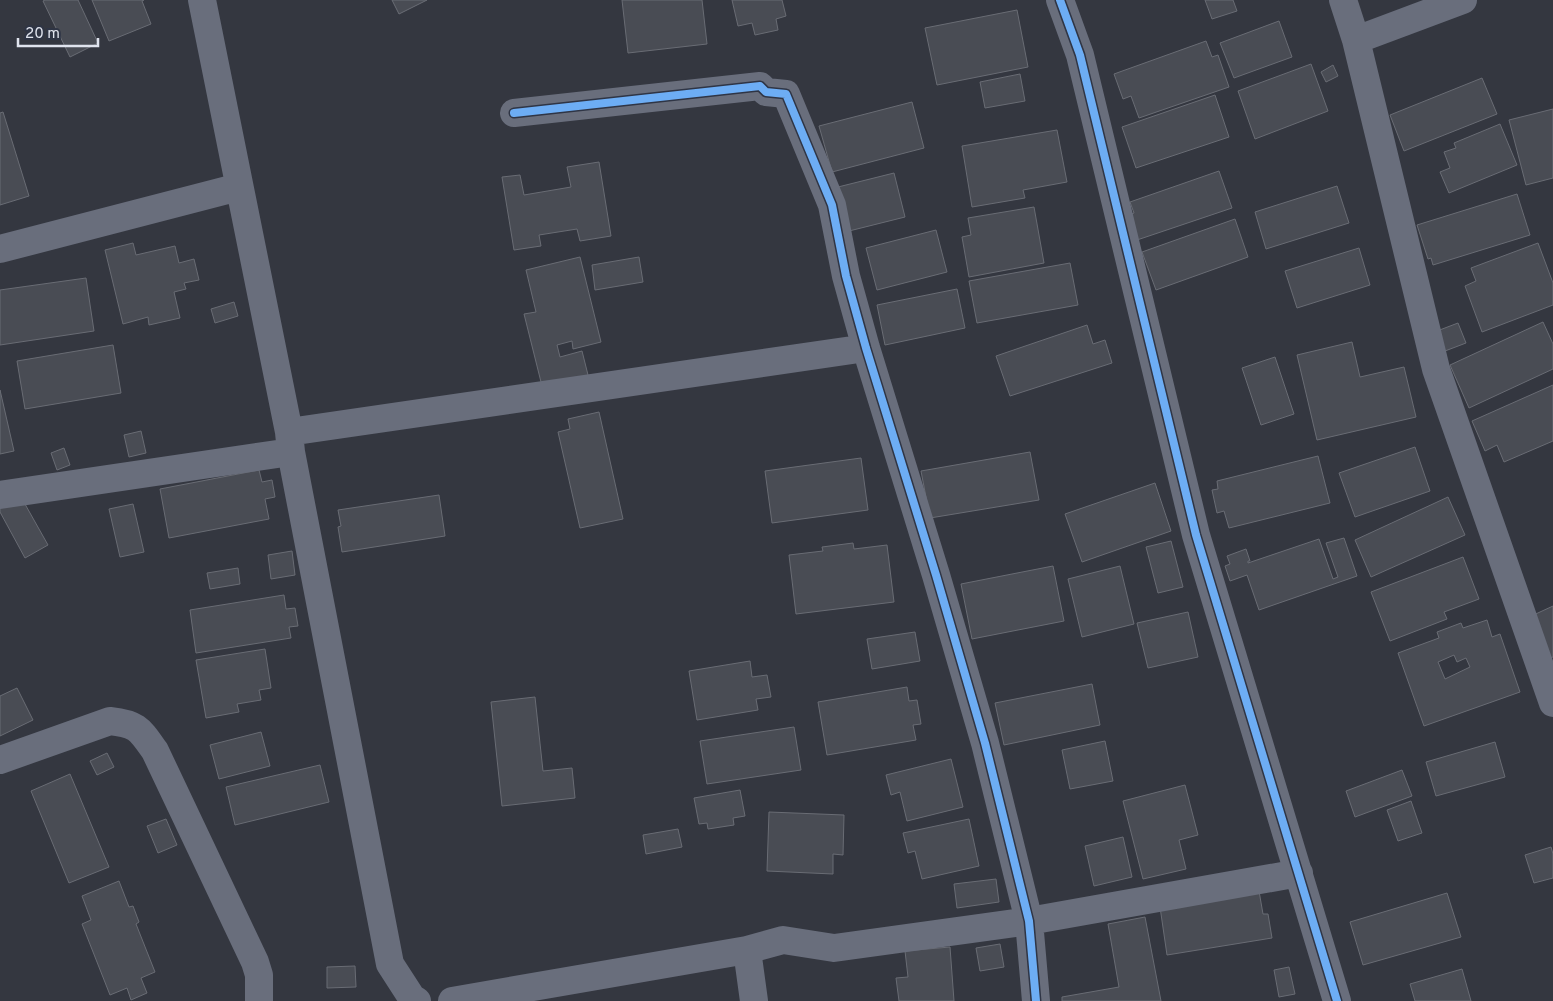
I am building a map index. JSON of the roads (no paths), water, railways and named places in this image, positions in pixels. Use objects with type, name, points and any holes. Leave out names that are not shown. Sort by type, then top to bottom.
[{"type":"street","points":[[202,0],[290,442],[390,964],[407,1000]]},
{"type":"street","points":[[1060,0],[1080,55],[1196,534],[1337,1001]]},
{"type":"street","points":[[1343,0],[1356,40],[1436,369],[1553,703]]},
{"type":"street","points":[[1356,40],[1463,0]]},
{"type":"street","points":[[514,113],[760,86],[766,92],[786,94],[832,206],[846,276],[866,348],[936,575],[985,743],[1029,921],[1036,1001]]},
{"type":"street","points":[[0,249],[239,187]]},
{"type":"street","points":[[0,495],[290,442],[866,348]]},
{"type":"street","points":[[0,760],[110,721],[125,723],[139,729],[155,751],[255,962],[259,975],[259,1001]]},
{"type":"street","points":[[452,1001],[747,950],[783,940],[834,948],[1029,921],[1299,873]]},
{"type":"street","points":[[747,950],[754,1001]]}]
